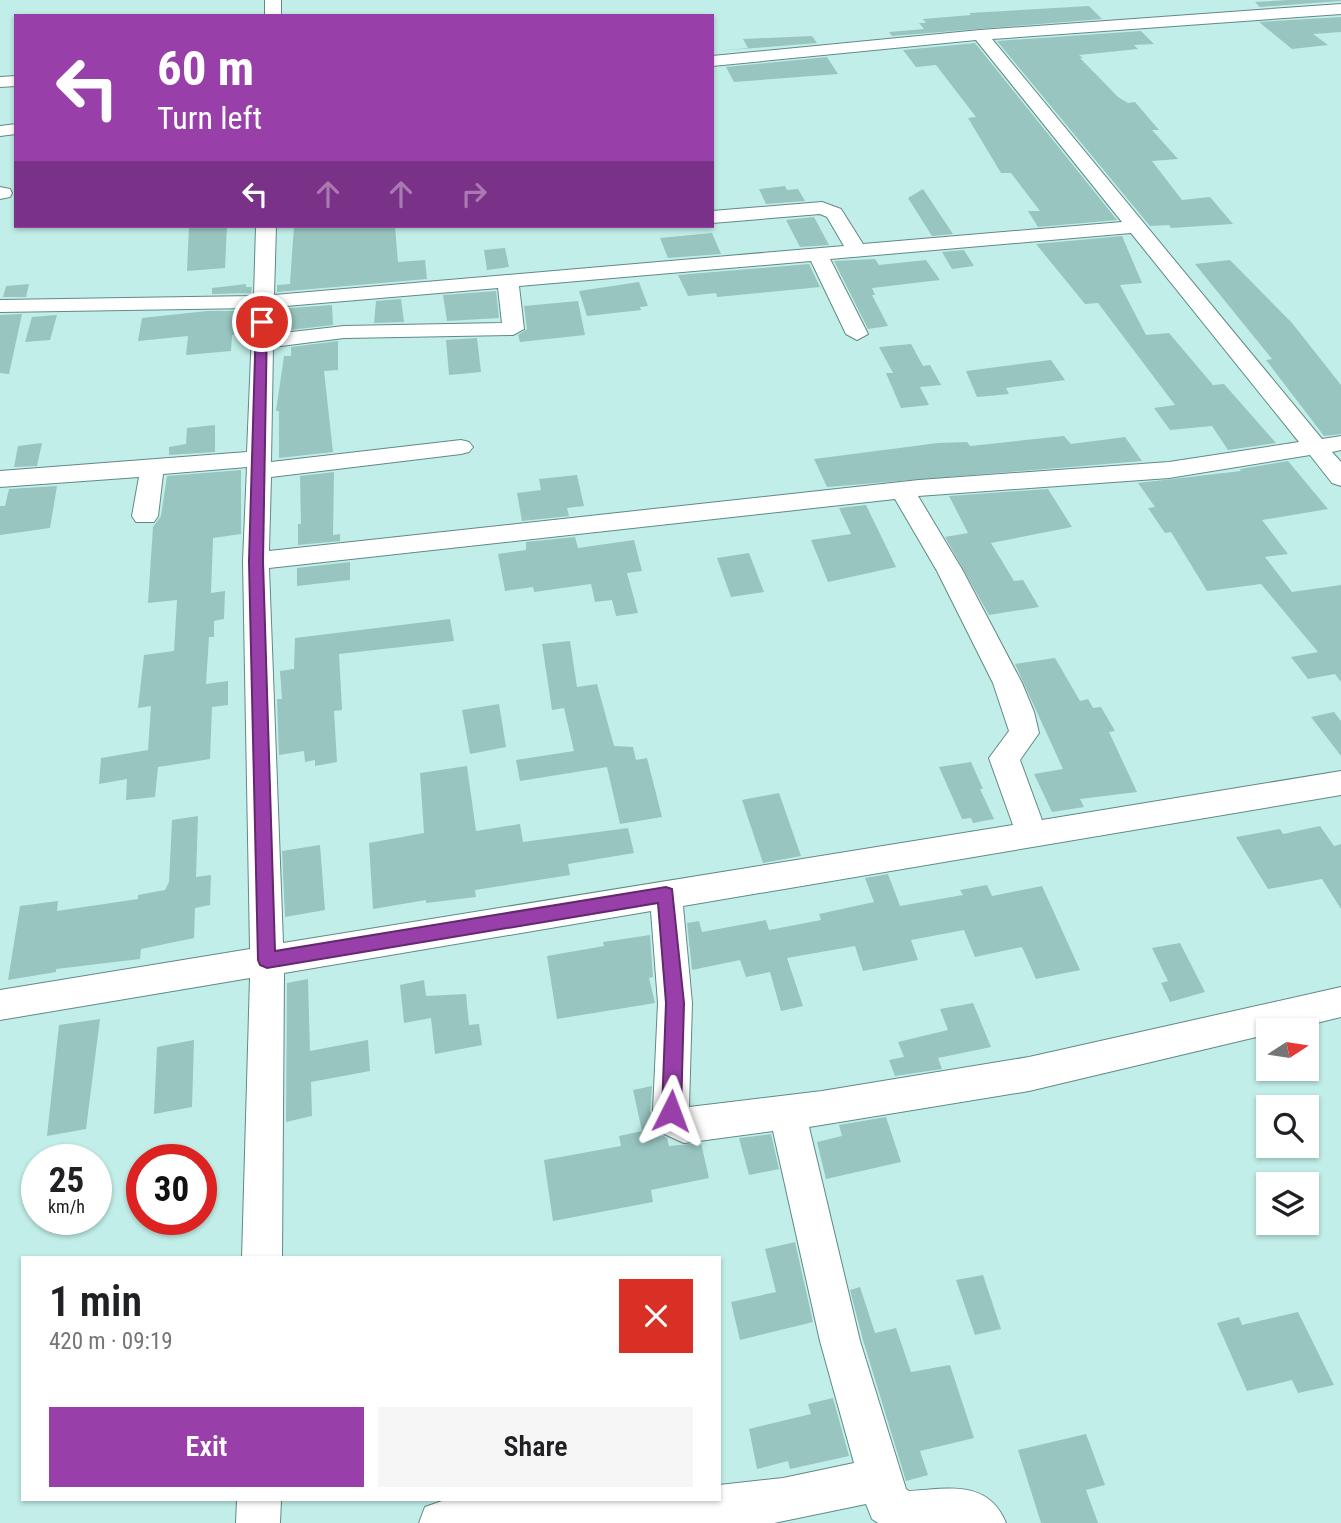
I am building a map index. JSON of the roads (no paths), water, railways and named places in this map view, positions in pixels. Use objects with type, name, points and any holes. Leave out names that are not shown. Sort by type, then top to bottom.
[{"type":"street","points":[[714,61],[980,35],[1341,9]]},
{"type":"street","points":[[980,35],[1341,478]]},
{"type":"street","points":[[714,217],[822,208],[834,213],[857,251]]},
{"type":"street","points":[[0,306],[262,302],[1135,227]]},
{"type":"street","points":[[262,1256],[267,960],[256,561],[266,228]]},
{"type":"street","points":[[818,255],[857,334]]},
{"type":"street","points":[[261,342],[344,332],[513,329],[508,282]]},
{"type":"street","points":[[256,561],[902,490],[1169,470],[1341,443]]},
{"type":"street","points":[[0,479],[30,479],[152,468],[258,464],[461,447]]},
{"type":"street","points":[[145,516],[152,468]]},
{"type":"street","points":[[902,490],[950,566],[1019,709],[1024,733],[1004,758],[1032,834]]},
{"type":"street","points":[[0,1005],[1341,783]]},
{"type":"street","points":[[666,894],[675,1003],[671,1111],[675,1121],[693,1126],[1029,1074],[1341,1002]]},
{"type":"street","points":[[787,1112],[839,1341],[888,1503],[903,1514],[965,1510],[984,1523]]},
{"type":"street","points":[[441,1523],[502,1508],[692,1510],[783,1500],[879,1479]]},
{"type":"street","points":[[258,1523],[259,1501]]}]
